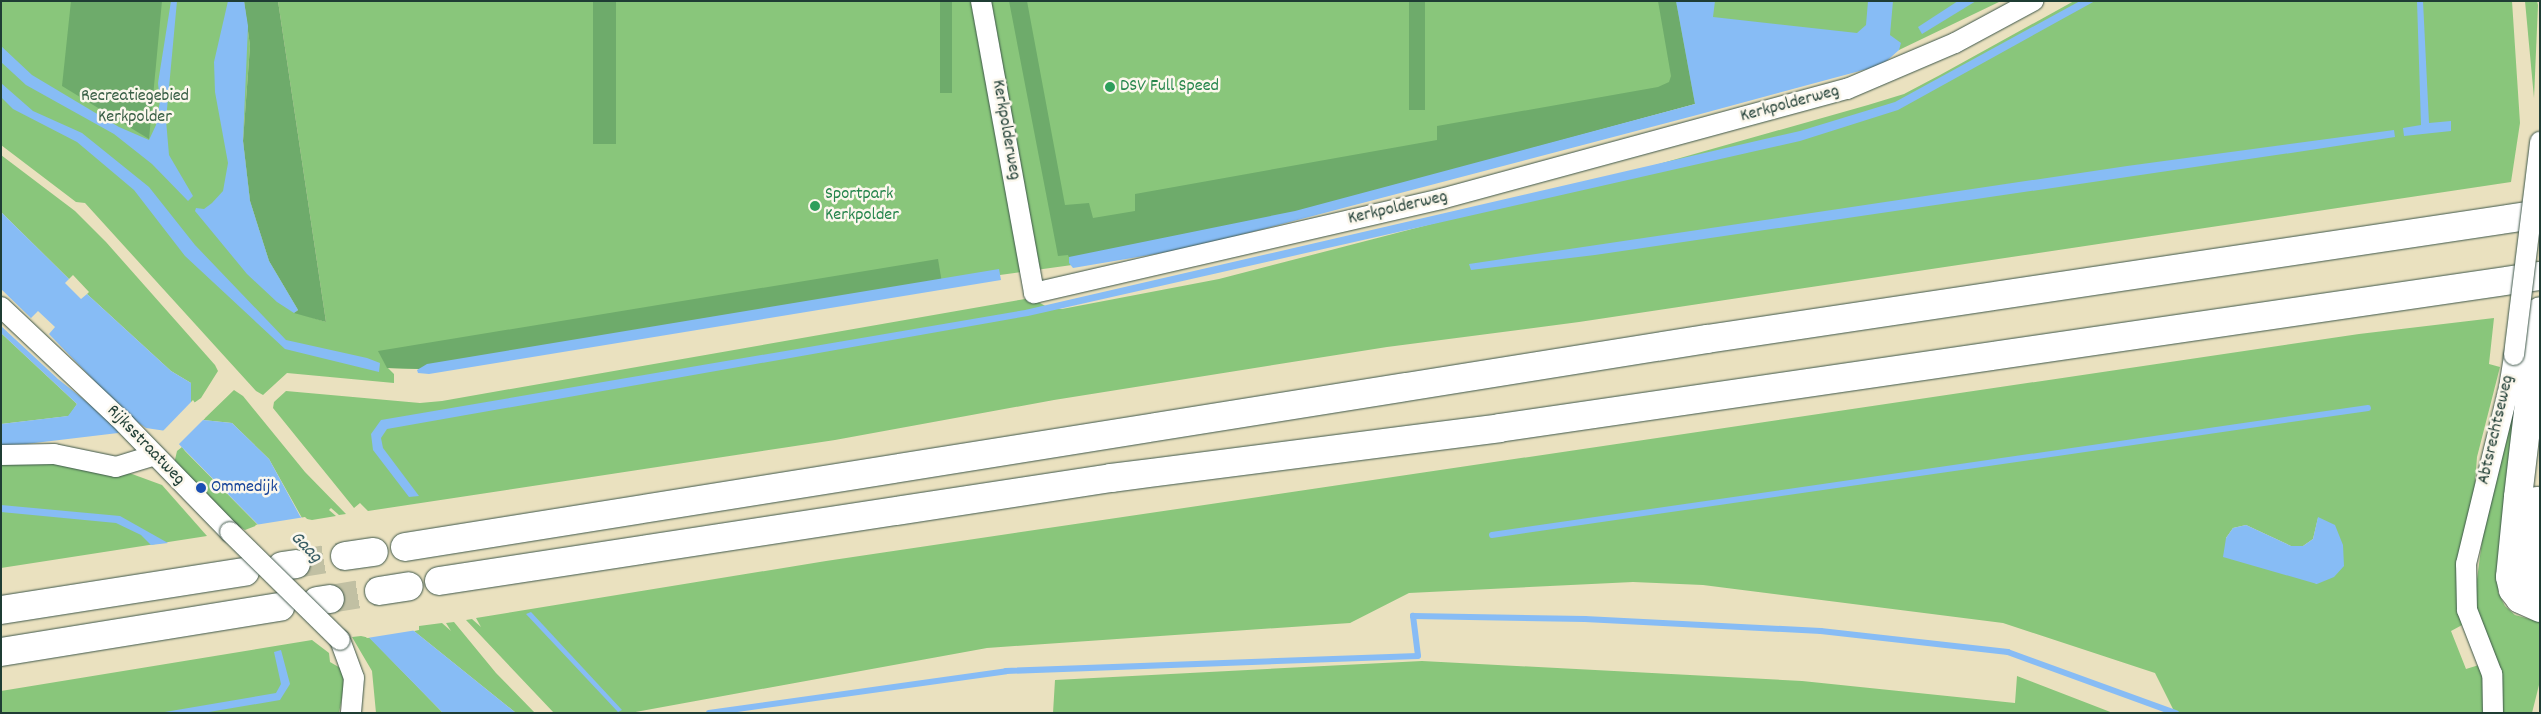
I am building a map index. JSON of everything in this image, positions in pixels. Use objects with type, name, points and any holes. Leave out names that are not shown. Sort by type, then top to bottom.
[{"type":"main road","points":[[405,547],[1707,339],[2540,214]]},
{"type":"main road","points":[[439,581],[1111,478],[1499,428],[2540,276]]},
{"type":"main road","points":[[2540,311],[2524,353],[2532,491],[2532,566],[2540,582]]},
{"type":"main road","points":[[2532,491],[2510,577],[2513,590],[2520,599],[2540,608]]},
{"type":"main road","points":[[345,556],[374,552]]},
{"type":"main road","points":[[1,610],[245,572]]},
{"type":"main road","points":[[379,591],[409,586]]},
{"type":"main road","points":[[1,652],[280,607]]},
{"type":"street","name":"Kerkpolderweg","points":[[981,1],[1034,293],[1441,199],[1847,89],[1955,43],[2033,1]]},
{"type":"street","name":"Abtsrechtseweg","points":[[2493,713],[2492,674],[2467,610],[2466,564],[2509,388],[2524,353],[2540,142]]},
{"type":"street","name":"Rijksstraatweg","points":[[1,307],[104,403],[152,456],[340,640],[354,678],[351,713]]},
{"type":"street","points":[[1,455],[54,454],[116,467],[152,456]]},
{"type":"green space","name":"Sportpark Kerkpolder","points":[[1,1],[244,1],[250,46],[243,141],[250,201],[269,261],[298,310],[295,312],[326,322],[278,1],[2001,1],[1899,50],[1072,265],[942,283],[420,369],[388,368],[394,374],[394,383],[287,373],[263,395],[256,391],[85,203],[76,202],[1,145]]},
{"type":"green space","name":"Recreatiegebied Kerkpolder","points":[[71,1],[162,1],[149,139],[62,86]]},
{"type":"green space","points":[[244,1],[278,1],[326,322],[294,313],[298,310],[269,261],[250,201],[243,141],[250,46]]},
{"type":"green space","points":[[593,1],[616,1],[616,144],[593,144]]},
{"type":"green space","points":[[940,1],[952,1],[952,93],[940,93]]},
{"type":"green space","points":[[1009,1],[1027,1],[1065,205],[1089,203],[1093,218],[1135,211],[1135,194],[1437,140],[1437,126],[1658,87],[1669,82],[1671,76],[1658,1],[1676,1],[1695,104],[1221,233],[1072,265],[1068,255],[1058,256]]},
{"type":"green space","points":[[1409,1],[1425,1],[1425,110],[1409,110]]},
{"type":"green space","points":[[2074,1],[2512,1],[2520,123],[2511,182],[1579,322],[1387,347],[1054,400],[835,440],[368,511],[360,503],[354,508],[273,408],[274,402],[286,391],[420,403],[442,401],[1031,298],[1049,308],[1062,309],[1219,279],[1613,177],[1904,94]]},
{"type":"green space","points":[[2525,1],[2537,1],[2538,5],[2534,98]]},
{"type":"green space","points":[[1,155],[75,211],[106,242],[215,365],[218,371],[201,398],[191,405],[191,383],[171,371],[87,294],[89,292],[73,275],[69,279],[1,212]]},
{"type":"green space","points":[[938,259],[942,283],[420,369],[387,368],[378,351]]},
{"type":"green space","points":[[2494,318],[2489,364],[2500,367],[2477,457],[2464,624],[2451,631],[2466,669],[2479,665],[2484,685],[2484,713],[2175,713],[2155,673],[2003,623],[1703,585],[1633,582],[1409,593],[1350,623],[987,648],[630,713],[554,713],[466,620],[472,619],[481,627],[476,618],[826,561],[2359,334]],"holes":[[[2318,518],[2317,584],[2226,538],[2233,528],[2246,525],[2291,546],[2303,546],[2313,539]]]},
{"type":"green space","points":[[1,333],[77,404],[69,416],[1,424]]},
{"type":"green space","points":[[2519,387],[2498,592],[2505,606],[2515,615],[2540,622],[2540,681],[2532,713],[2500,713],[2477,612],[2476,587],[2485,518]]},
{"type":"green space","points":[[234,390],[243,396],[305,472],[346,514],[339,515],[331,508],[329,510],[336,516],[312,520],[302,518],[269,459],[232,423],[203,420]]},
{"type":"green space","points":[[182,447],[258,525],[245,530],[238,526],[174,464],[177,451]]},
{"type":"green space","points":[[1,459],[54,459],[132,474],[162,485],[207,536],[1,568]]},
{"type":"green space","points":[[454,622],[496,673],[535,713],[516,713],[414,631],[419,630],[419,626],[442,623],[451,631],[446,623]]},
{"type":"green space","points":[[352,637],[370,638],[443,713],[376,713],[372,671]]},
{"type":"green space","points":[[312,640],[329,653],[330,662],[342,669],[344,687],[339,713],[1,713],[1,691]]},
{"type":"green space","points":[[1422,661],[1802,681],[2015,703],[2017,676],[2113,713],[1053,713],[1055,680]]},
{"type":"water","points":[[171,1],[177,1],[166,120],[169,155],[193,196],[188,201],[152,164],[114,134],[26,85],[1,62],[1,46],[32,75],[119,127],[149,140],[156,125],[160,101],[158,83]]},
{"type":"water","points":[[228,1],[244,1],[248,26],[243,141],[250,201],[269,261],[298,310],[294,313],[277,302],[247,274],[195,211],[196,208],[204,209],[223,191],[228,163],[215,92],[214,62]]},
{"type":"water","points":[[1676,1],[1715,1],[1713,17],[1857,33],[1866,25],[1868,1],[1893,1],[1890,35],[1901,43],[1899,50],[1882,65],[1697,115],[1191,248],[1073,268],[1069,263],[1069,257],[1295,211],[1695,104]]},
{"type":"water","points":[[1958,1],[1976,1],[1922,34],[1918,27]]},
{"type":"water","points":[[2080,1],[2095,1],[1898,110],[1800,141],[1028,316],[387,429],[381,438],[383,448],[419,496],[409,497],[373,450],[371,434],[381,420],[1025,310],[1800,131],[1895,102]]},
{"type":"water","points":[[2417,1],[2423,1],[2429,123],[2451,121],[2451,131],[2404,136],[2403,128],[2421,125]]},
{"type":"water","points":[[1,83],[33,111],[82,133],[149,187],[195,245],[286,340],[367,358],[380,363],[379,372],[285,349],[185,256],[134,190],[77,142],[13,109],[1,97]]},
{"type":"water","points":[[2394,130],[2395,137],[1595,255],[1471,270],[1469,264],[2127,166]]},
{"type":"water","name":"Gaag","points":[[1,212],[69,279],[65,283],[81,299],[87,294],[171,371],[191,383],[191,405],[203,420],[232,423],[269,459],[300,516],[414,631],[516,713],[443,713],[166,431],[146,428],[130,417],[118,433],[1,447],[1,424],[68,416],[77,404],[1,333],[1,326],[58,379],[97,410],[110,397],[49,334],[55,327],[38,311],[31,318],[1,289]]},
{"type":"water","points":[[999,269],[1001,280],[429,374],[418,373],[417,370],[427,364]]},
{"type":"water","points":[[1,505],[120,516],[168,543],[151,545],[141,535],[116,523],[1,512]]},
{"type":"water","points":[[2318,517],[2335,525],[2343,545],[2344,566],[2334,577],[2317,584],[2223,557],[2226,538],[2233,528],[2246,525],[2291,546],[2303,546],[2313,539]]},
{"type":"water","points":[[531,612],[622,710],[618,712],[526,614]]},
{"type":"water","points":[[281,650],[290,684],[280,700],[203,713],[159,713],[276,693],[281,684],[274,652]]},
{"type":"pier","points":[[193,400],[205,418],[177,446],[161,433]]},
{"type":"pier","points":[[305,517],[417,630],[367,638],[255,525]]},
{"type":"waterway","points":[[1492,535],[2368,408]]},
{"type":"waterway","points":[[709,713],[1006,671],[1418,656],[1413,616],[1585,619],[1821,631],[2008,652],[2176,713]]},
{"type":"tunnel","points":[[296,564],[345,556]]},
{"type":"tunnel","points":[[330,599],[379,591]]},
{"type":"place","name":"DSV Full Speed","points":[[1110,87]]},
{"type":"place","name":"Sportpark Kerkpolder","points":[[815,206]]},
{"type":"place","name":"Ommedijk","points":[[201,488]]}]
